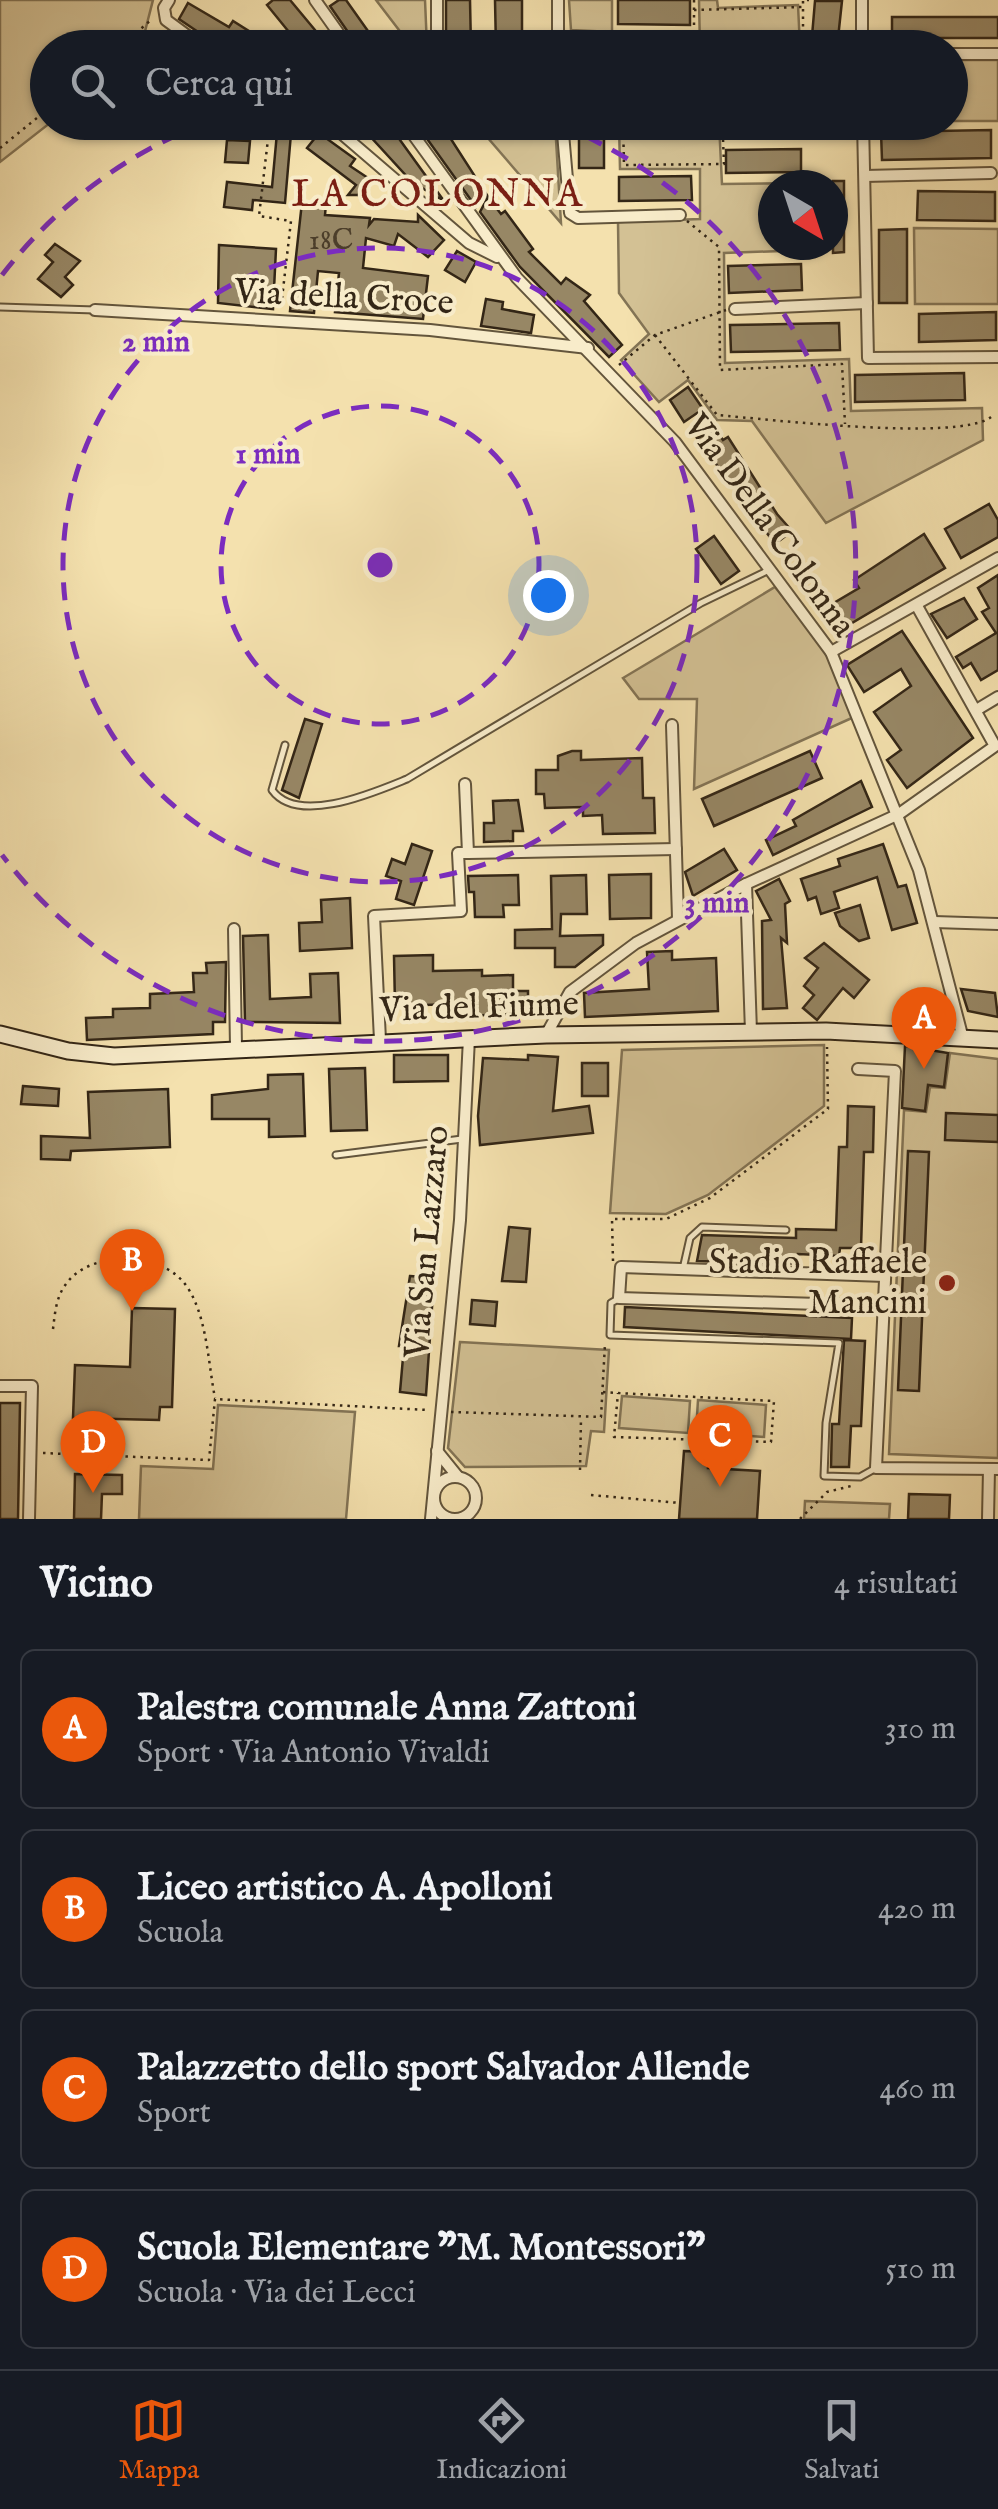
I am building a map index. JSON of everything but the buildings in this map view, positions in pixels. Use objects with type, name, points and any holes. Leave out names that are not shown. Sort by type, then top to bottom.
[{"type":"street","points":[[315,0],[337,30]]},
{"type":"street","points":[[436,0],[437,30]]},
{"type":"street","points":[[558,0],[558,30]]},
{"type":"street","points":[[862,0],[862,30]]},
{"type":"street","points":[[167,4],[175,30]]},
{"type":"street","points":[[968,54],[998,54]]},
{"type":"street","points":[[349,140],[469,242],[492,252],[509,268]]},
{"type":"street","name":"Via Della Colonna","points":[[417,140],[509,268],[675,442],[831,652],[898,814],[934,922],[962,1034]]},
{"type":"street","points":[[563,140],[567,203],[578,218],[680,215]]},
{"type":"street","points":[[864,140],[868,358],[998,357]]},
{"type":"street","points":[[865,176],[991,173]]},
{"type":"street","points":[[736,308],[867,303]]},
{"type":"street","name":"Via della Croce","points":[[94,310],[430,330],[589,348]]},
{"type":"street","points":[[831,652],[998,558]]},
{"type":"street","points":[[546,1036],[570,992],[613,958],[678,918],[898,814],[995,746],[978,709],[916,606]]},
{"type":"street","points":[[978,709],[998,697]]},
{"type":"street","points":[[672,725],[678,918]]},
{"type":"street","points":[[465,784],[468,853]]},
{"type":"street","points":[[380,1040],[374,916],[461,912],[458,854],[676,849]]},
{"type":"street","points":[[746,884],[751,1032]]},
{"type":"street","points":[[934,922],[998,924]]},
{"type":"street","points":[[234,929],[236,1047]]},
{"type":"street","name":"Via del Fiume","points":[[0,1034],[68,1052],[114,1056],[380,1040],[751,1032],[962,1034],[998,1040]]},
{"type":"street","name":"Via San Lazzaro","points":[[431,1519],[436,1411],[465,1139],[469,1038]]},
{"type":"street","points":[[858,1070],[895,1071],[876,1468],[994,1469],[988,1519]]},
{"type":"street","points":[[883,1306],[618,1298],[621,1267],[885,1276]]},
{"type":"street","points":[[0,1386],[32,1386],[30,1519]]},
{"type":"street","points":[[436,1450],[458,1477],[470,1484],[476,1497],[470,1513],[452,1519],[437,1510],[434,1495],[443,1481],[458,1477]]},
{"type":"lane","points":[[0,307],[94,310]]},
{"type":"lane","points":[[285,744],[272,790],[278,798],[304,805],[360,798],[408,779],[700,603],[769,570]]},
{"type":"lane","points":[[336,1155],[465,1139]]},
{"type":"lane","points":[[683,1269],[690,1238],[702,1227],[786,1230]]},
{"type":"lane","points":[[618,1298],[612,1303],[610,1335],[839,1343],[826,1423],[824,1476],[860,1477],[876,1468]]},
{"type":"path","points":[[694,0],[694,30]]},
{"type":"path","points":[[720,0],[721,9]]},
{"type":"path","points":[[804,30],[803,0],[809,0]]},
{"type":"path","points":[[139,30],[167,4]]},
{"type":"path","points":[[694,10],[803,7]]},
{"type":"path","points":[[0,148],[30,124]]},
{"type":"path","points":[[268,140],[259,216],[291,221],[280,323]]},
{"type":"path","points":[[623,140],[624,165],[724,164],[723,140]]},
{"type":"path","points":[[680,215],[719,247],[720,370],[842,364],[845,426]]},
{"type":"path","points":[[611,373],[655,335],[719,310],[736,308]]},
{"type":"path","points":[[655,335],[718,415],[845,426],[972,424],[992,417]]},
{"type":"path","points":[[621,1267],[610,1260],[612,1218],[666,1220],[710,1198],[828,1109],[826,1031]]},
{"type":"path","points":[[31,1453],[210,1460],[215,1399],[195,1302],[185,1283],[170,1270],[132,1260],[105,1260],[82,1268],[65,1284],[57,1302],[53,1329]]},
{"type":"path","points":[[215,1399],[600,1417],[605,1340],[610,1335]]},
{"type":"path","points":[[602,1392],[774,1401],[771,1442],[614,1437],[618,1393]]},
{"type":"path","points":[[580,1416],[580,1470]]},
{"type":"path","points":[[800,1519],[827,1492],[849,1488],[860,1477]]},
{"type":"path","points":[[590,1495],[680,1503]]},
{"type":"shaded area","points":[[0,0],[153,0],[145,30],[30,30],[30,139],[0,162]]},
{"type":"shaded area","points":[[376,0],[425,0],[426,30],[399,30]]},
{"type":"shaded area","points":[[569,0],[612,0],[612,30],[571,30]]},
{"type":"shaded area","points":[[699,0],[717,0],[718,8],[798,5],[799,30],[700,30]]},
{"type":"shaded area","points":[[968,60],[998,60],[998,121],[968,121]]},
{"type":"shaded area","points":[[490,140],[556,140],[561,223]]},
{"type":"shaded area","points":[[619,140],[720,140],[722,184],[758,184],[758,252],[724,253],[725,363],[849,359],[851,411],[982,408],[983,440],[826,523],[752,421],[717,420],[688,380],[659,402],[621,360],[649,334],[619,293],[618,222],[700,219],[700,169],[620,169]]},
{"type":"shaded area","points":[[914,228],[998,229],[998,304],[915,304]]},
{"type":"shaded area","points":[[775,587],[828,654],[854,717],[694,789],[697,699],[639,699],[623,678]]},
{"type":"shaded area","points":[[824,1045],[824,1106],[708,1195],[666,1214],[610,1213],[622,1050]]},
{"type":"shaded area","name":"Stadio Raffaele Mancini","points":[[950,1053],[998,1059],[998,1458],[889,1454],[904,1110],[926,1112],[930,1087],[945,1088]]},
{"type":"shaded area","points":[[460,1342],[609,1350],[604,1432],[591,1431],[586,1466],[465,1467],[448,1448]]},
{"type":"shaded area","points":[[622,1396],[690,1401],[688,1433],[619,1428]]},
{"type":"shaded area","points":[[698,1400],[766,1405],[764,1437],[696,1432]]},
{"type":"shaded area","points":[[218,1405],[355,1412],[346,1519],[139,1519],[141,1466],[213,1469]]},
{"type":"shaded area","points":[[805,1501],[890,1504],[889,1519],[804,1519]]},
{"type":"place","name":"Palestra comunale Anna Zattoni","points":[[924,1069]]},
{"type":"place","name":"Stadio Raffaele Mancini","points":[[947,1283]]},
{"type":"place","name":"Liceo artistico A. Apolloni","points":[[132,1311]]},
{"type":"place","name":"Palazzetto dello sport Salvador Allende","points":[[720,1487]]},
{"type":"place","name":"Scuola Elementare \"M. Montessori\"","points":[[93,1493]]},
{"type":"district","name":"LA COLONNA","points":[[438,196]]}]
